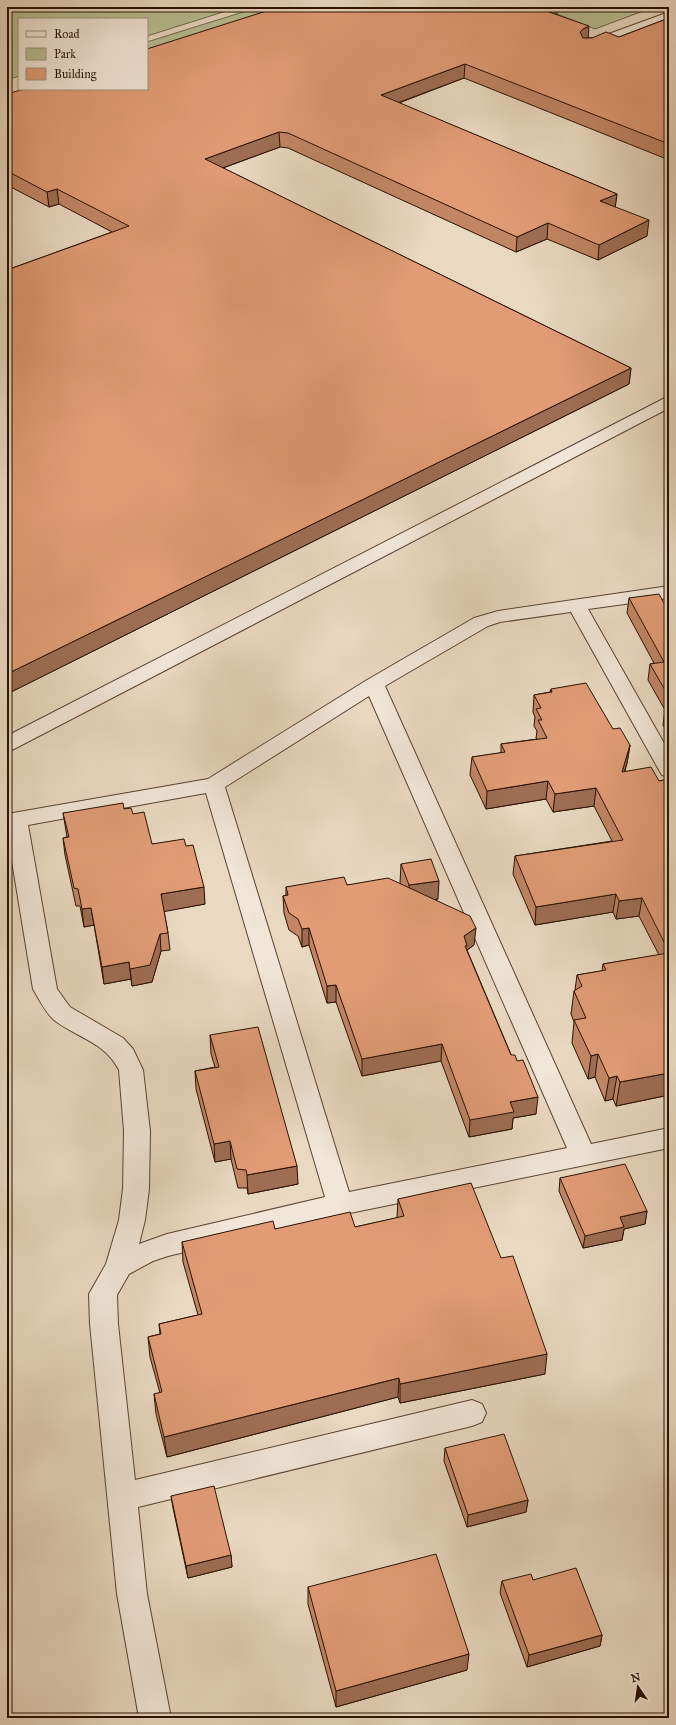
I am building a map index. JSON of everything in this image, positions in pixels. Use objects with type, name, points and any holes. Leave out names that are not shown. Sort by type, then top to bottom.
[{"type":"street","points":[[586,47],[669,15]]},
{"type":"street","points":[[7,744],[669,402]]},
{"type":"street","points":[[155,1718],[132,1594],[104,1324],[103,1294],[119,1266],[132,1220],[136,1189],[137,1130],[131,1070],[124,1056],[114,1044],[62,1013],[52,1002],[45,989],[12,820],[214,785],[374,684],[481,622],[498,616],[669,592]]},
{"type":"street","points":[[576,605],[669,770]]},
{"type":"street","points":[[374,684],[583,1155]]},
{"type":"street","points":[[214,785],[340,1204]]},
{"type":"street","points":[[119,1266],[144,1253],[167,1244],[340,1204],[669,1138]]},
{"type":"street","points":[[122,1497],[472,1413]]},
{"type":"green space","points":[[7,7],[239,7],[148,36],[148,18],[18,18],[18,76],[7,80]]},
{"type":"green space","points":[[259,7],[321,7],[148,63],[148,42]]},
{"type":"green space","points":[[540,7],[654,7],[595,29]]},
{"type":"building","points":[[279,7],[551,7],[557,9],[549,12],[589,26],[580,32],[583,38],[592,38],[606,32],[619,37],[669,18],[669,144],[465,64],[381,95],[617,194],[600,201],[649,220],[599,245],[548,223],[517,237],[288,133],[279,132],[205,159],[631,368],[7,674],[7,270],[129,226],[57,189],[47,192],[7,171],[7,94],[21,90],[148,90],[148,49]]},
{"type":"building","points":[[659,594],[664,603],[669,602],[669,697],[650,664],[664,662],[629,598]]},
{"type":"building","points":[[586,683],[613,729],[620,728],[630,745],[622,772],[651,767],[659,781],[669,779],[669,952],[642,898],[619,901],[616,894],[536,907],[515,856],[623,840],[596,788],[555,794],[548,781],[487,791],[472,757],[505,752],[501,744],[547,738],[538,720],[542,720],[536,709],[541,708],[534,695],[552,692],[551,689]]},
{"type":"building","points":[[665,709],[669,709],[669,716]]},
{"type":"building","points":[[123,803],[124,809],[131,808],[133,814],[144,812],[152,844],[184,839],[186,846],[193,845],[204,887],[161,894],[168,933],[160,934],[150,965],[130,969],[129,962],[102,967],[91,908],[82,909],[78,889],[74,888],[63,838],[69,837],[63,813]]},
{"type":"building","points":[[431,859],[439,881],[409,885],[401,864]]},
{"type":"building","points":[[344,877],[347,885],[388,878],[470,916],[476,928],[464,936],[467,946],[465,946],[511,1055],[515,1055],[517,1061],[523,1060],[538,1097],[510,1102],[514,1112],[470,1120],[442,1044],[362,1059],[336,985],[327,986],[309,928],[302,929],[298,919],[289,913],[283,896],[288,895],[286,887]]},
{"type":"building","points":[[668,953],[669,1073],[620,1082],[617,1076],[609,1078],[598,1054],[591,1056],[574,1020],[586,1018],[574,991],[582,986],[577,975],[606,970],[603,964]]},
{"type":"building","points":[[258,1027],[297,1166],[247,1175],[246,1170],[237,1169],[230,1141],[214,1144],[195,1071],[219,1067],[210,1035]]},
{"type":"building","points":[[625,1164],[647,1211],[620,1217],[624,1227],[585,1236],[560,1178]]},
{"type":"building","points":[[471,1183],[501,1258],[513,1256],[547,1354],[400,1384],[399,1378],[164,1437],[154,1394],[162,1392],[148,1337],[161,1334],[159,1324],[202,1314],[182,1242],[273,1221],[275,1229],[350,1212],[355,1227],[404,1216],[398,1199]]},
{"type":"building","points":[[504,1434],[528,1500],[468,1515],[445,1448]]},
{"type":"building","points":[[214,1486],[231,1555],[186,1566],[171,1496]]},
{"type":"building","points":[[436,1554],[469,1654],[336,1691],[308,1587]]},
{"type":"building","points":[[576,1568],[602,1635],[529,1655],[502,1581],[531,1574],[533,1580]]}]
